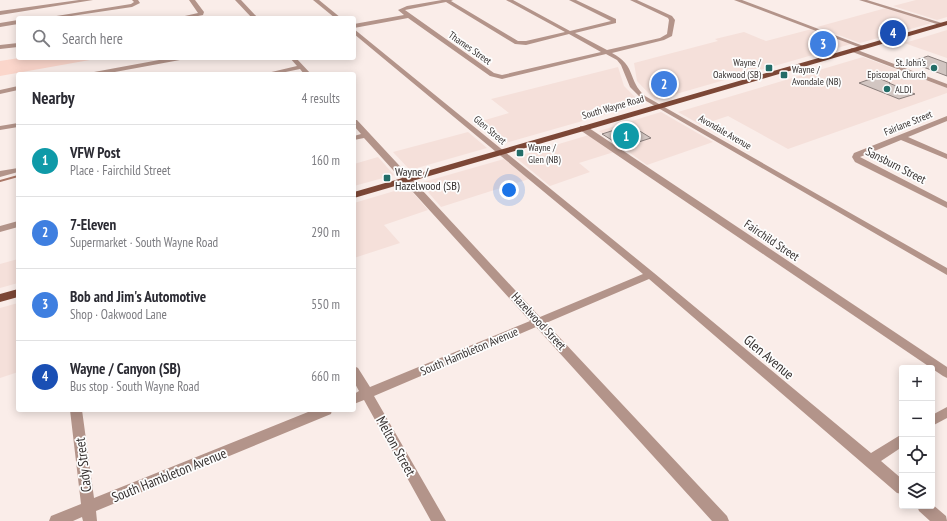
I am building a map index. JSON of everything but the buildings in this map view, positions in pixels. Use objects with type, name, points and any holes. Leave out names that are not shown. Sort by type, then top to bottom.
[{"type":"main road","name":"South Wayne Road","points":[[356,193],[944,23]]},
{"type":"main road","points":[[0,298],[16,294]]},
{"type":"street","points":[[0,13],[90,0]]},
{"type":"street","points":[[60,16],[132,5],[137,3],[135,0]]},
{"type":"street","points":[[190,16],[200,14],[201,12],[192,0]]},
{"type":"street","points":[[238,0],[253,16]]},
{"type":"street","points":[[316,0],[336,16]]},
{"type":"street","points":[[408,16],[401,11],[402,9],[448,0],[513,41],[519,43],[611,24],[614,21],[613,19],[572,0]]},
{"type":"street","name":"Avondale Avenue","points":[[509,0],[619,59],[627,66],[630,84],[635,91],[658,106],[947,272]]},
{"type":"street","name":"Thames Street","points":[[408,16],[492,75],[507,77],[662,38],[671,33],[672,20],[670,17],[633,0]]},
{"type":"street","points":[[737,0],[863,47]]},
{"type":"street","points":[[862,0],[944,23]]},
{"type":"street","points":[[356,26],[408,16]]},
{"type":"street","points":[[0,25],[16,22]]},
{"type":"street","name":"Glen Street","points":[[356,33],[650,275]]},
{"type":"street","points":[[0,47],[16,45]]},
{"type":"street","points":[[852,50],[947,86]]},
{"type":"street","points":[[117,72],[129,71],[172,60]]},
{"type":"street","points":[[295,60],[306,72]]},
{"type":"street","points":[[276,72],[302,67]]},
{"type":"street","points":[[0,92],[16,88]]},
{"type":"street","name":"Fairlane Street","points":[[856,157],[857,155],[947,118]]},
{"type":"street","name":"Hazelwood Street","points":[[356,124],[722,521]]},
{"type":"street","points":[[0,128],[16,125]]},
{"type":"street","name":"Fairchild Street","points":[[583,128],[947,373]]},
{"type":"street","points":[[356,138],[366,135]]},
{"type":"street","points":[[902,137],[947,157]]},
{"type":"street","name":"Sansburn Street","points":[[856,157],[858,160],[947,205]]},
{"type":"street","points":[[0,174],[16,170]]},
{"type":"street","points":[[0,229],[16,225]]},
{"type":"street","name":"South Hambleton Avenue","points":[[356,398],[650,275]]},
{"type":"street","name":"Glen Avenue","points":[[650,275],[899,485]]},
{"type":"street","name":"Melton Street","points":[[356,374],[439,521]]},
{"type":"street","name":"Cady Street","points":[[76,412],[89,514]]},
{"type":"street","name":"South Hambleton Avenue","points":[[56,521],[89,514],[321,412]]},
{"type":"street","points":[[935,419],[947,412]]},
{"type":"street","points":[[870,461],[899,442]]},
{"type":"street","points":[[928,509],[942,521]]},
{"type":"shaded area","points":[[916,0],[947,0],[947,17],[937,20],[893,6]]},
{"type":"shaded area","points":[[886,8],[932,23],[860,43],[817,27]]},
{"type":"shaded area","points":[[812,29],[851,44],[655,100],[637,81],[634,63],[718,41],[715,39],[744,32],[766,41]]},
{"type":"shaded area","points":[[947,30],[947,58],[904,43],[918,39]]},
{"type":"shaded area","points":[[863,57],[947,88],[947,93],[788,149],[728,116],[701,125],[678,112]]},
{"type":"shaded area","points":[[16,58],[16,60],[90,60],[0,76],[0,61]]},
{"type":"shaded area","points":[[618,67],[624,86],[642,104],[502,144],[475,123],[509,113],[491,99]]},
{"type":"shaded area","points":[[661,112],[713,142],[647,165],[599,131]]},
{"type":"shaded area","points":[[468,132],[487,148],[410,170],[393,152]]},
{"type":"shaded area","points":[[589,135],[614,152],[579,163],[590,172],[550,186],[515,157]]},
{"type":"shaded area","points":[[378,157],[394,175],[356,185],[356,163]]},
{"type":"shaded area","points":[[504,159],[529,179],[441,207],[420,183]]},
{"type":"shaded area","points":[[408,187],[428,210],[384,225],[400,243],[356,257],[356,202]]},
{"type":"shaded area","points":[[16,260],[16,284],[0,288],[0,264]]},
{"type":"shaded area","points":[[16,304],[16,373],[0,378],[0,308]]},
{"type":"waterway","points":[[0,181],[16,177]]},
{"type":"place","name":"Wayne / Canyon (SB)","points":[[893,33]]},
{"type":"place","name":"Bob and Jim's Automotive","points":[[823,44]]},
{"type":"place","name":"Wayne / Oakwood (SB)","points":[[769,68]]},
{"type":"place","name":"St. John's Episcopal Church","points":[[934,68]]},
{"type":"place","name":"Wayne / Avondale (NB)","points":[[784,75]]},
{"type":"place","name":"7-Eleven","points":[[664,84]]},
{"type":"place","name":"ALDI","points":[[887,89]]},
{"type":"place","name":"VFW Post","points":[[626,136]]},
{"type":"place","name":"Wayne / Glen (NB)","points":[[520,153]]},
{"type":"place","name":"Wayne / Hazelwood (SB)","points":[[387,178]]}]
